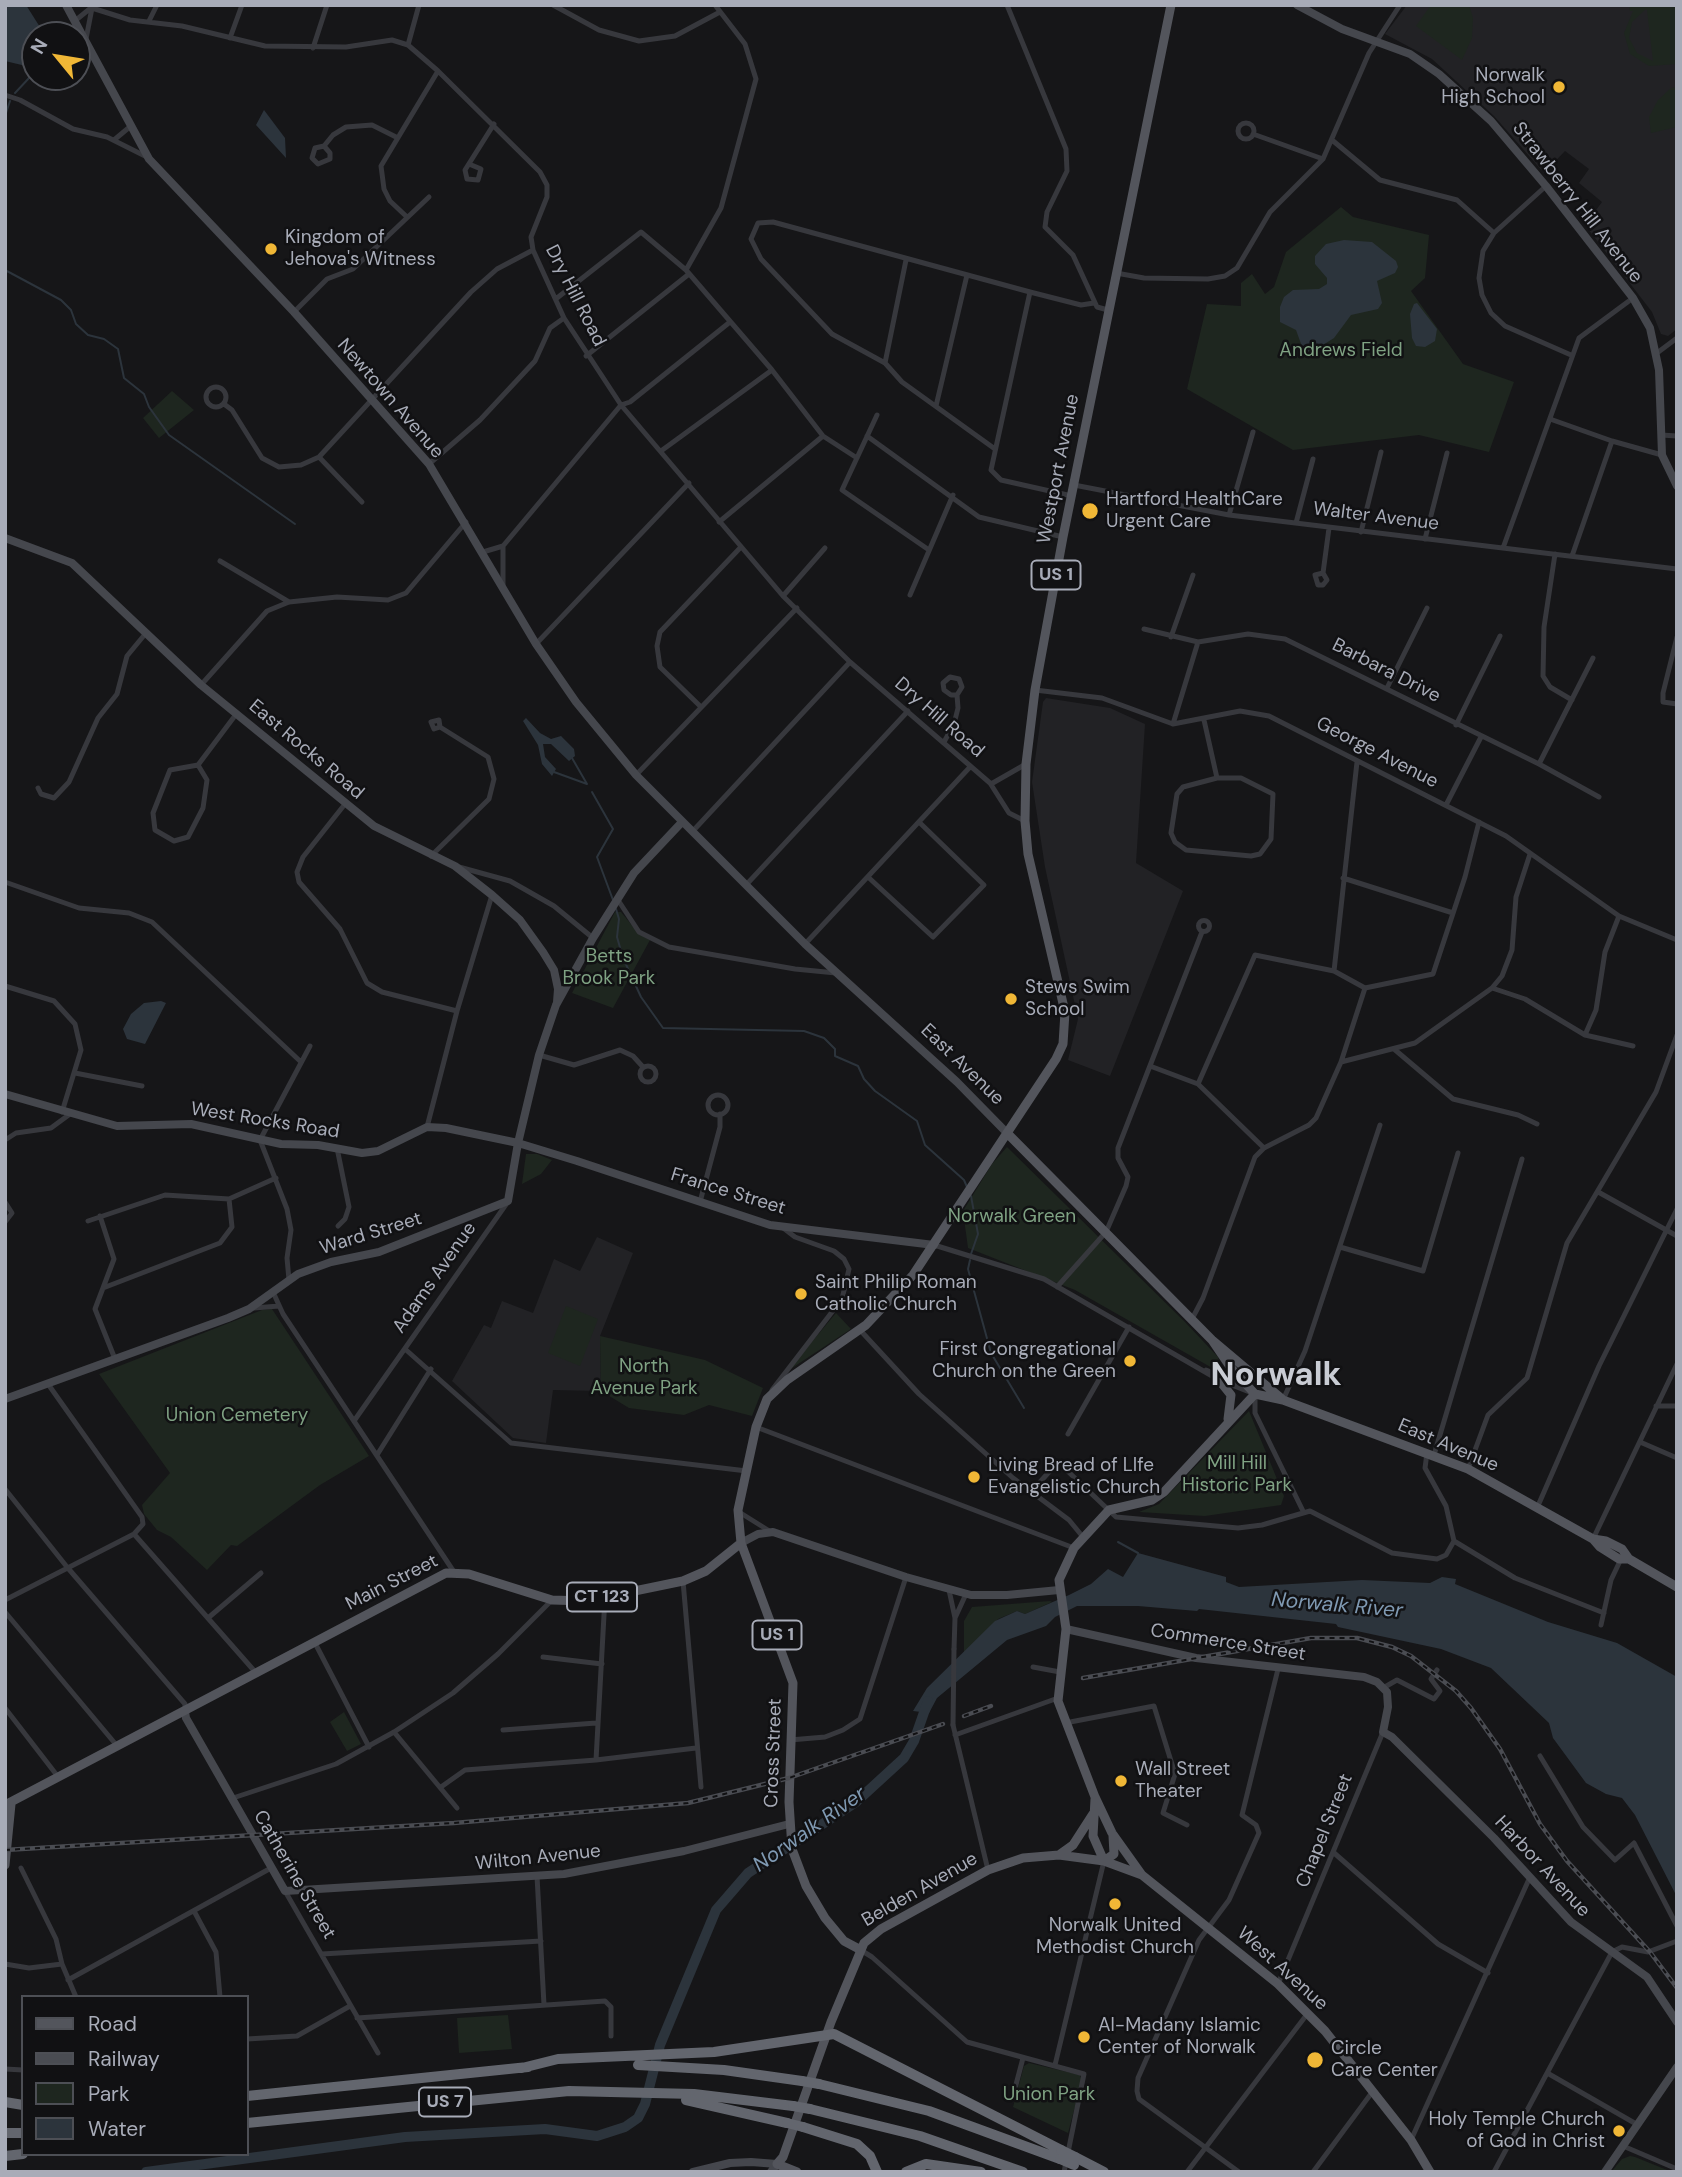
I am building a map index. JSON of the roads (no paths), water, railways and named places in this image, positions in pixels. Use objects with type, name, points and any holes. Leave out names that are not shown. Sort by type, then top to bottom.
[{"type":"highway","points":[[624,2061],[689,2055],[827,2034],[840,2036],[1061,2155]]},
{"type":"highway","name":"US 7","points":[[248,2096],[522,2068],[624,2061],[819,2084],[949,2118],[1061,2155],[1071,2165],[1088,2172]]},
{"type":"highway","name":"US 7","points":[[248,2125],[507,2095],[614,2090],[672,2095]]},
{"type":"highway","points":[[672,2095],[810,2109],[910,2133],[1023,2172]]},
{"type":"highway","points":[[672,2095],[853,2142],[874,2168]]},
{"type":"highway","points":[[906,2172],[926,2164],[981,2172]]},
{"type":"highway","points":[[915,2172],[926,2164]]},
{"type":"highway","points":[[1071,2165],[1104,2172]]},
{"type":"main road","name":"Newtown Avenue","points":[[66,5],[76,20]]},
{"type":"main road","name":"Westport Avenue","points":[[1007,1133],[1063,1044],[1066,1021],[1028,854],[1025,821],[1026,764],[1035,690],[1063,537],[1171,5]]},
{"type":"main road","name":"Strawberry Hill Avenue","points":[[1297,5],[1342,29],[1410,54],[1439,74],[1491,121],[1546,186],[1633,298],[1650,328],[1657,353],[1662,455],[1677,486]]},
{"type":"main road","name":"Newtown Avenue","points":[[91,48],[149,159],[294,312],[429,464],[466,522],[536,645],[576,702],[636,775],[682,822]]},
{"type":"main road","name":"East Rocks Road","points":[[5,538],[72,563],[201,685],[345,804],[386,834],[455,866],[492,895],[531,932],[549,961],[558,989],[556,1005]]},
{"type":"main road","name":"East Avenue","points":[[682,822],[805,944],[957,1082],[1212,1340],[1283,1400]]},
{"type":"main road","points":[[556,1005],[593,938],[642,861],[682,822]]},
{"type":"main road","name":"Adams Avenue","points":[[508,1201],[518,1143],[539,1055],[556,1005]]},
{"type":"main road","name":"West Rocks Road","points":[[5,1094],[117,1126],[191,1124],[260,1140],[362,1153],[378,1151],[427,1127]]},
{"type":"main road","points":[[427,1127],[446,1128],[518,1143]]},
{"type":"main road","name":"US 1","points":[[741,1543],[738,1510],[756,1427],[767,1399],[786,1380],[860,1330],[896,1295],[934,1245],[1007,1133]]},
{"type":"main road","name":"France Street","points":[[518,1143],[782,1227],[934,1245]]},
{"type":"main road","name":"Ward Street","points":[[5,1399],[249,1309],[289,1280],[331,1262],[402,1244],[508,1201]]},
{"type":"main road","name":"East Avenue","points":[[1212,1340],[1231,1368],[1255,1394],[1283,1400],[1468,1469],[1593,1539],[1600,1547],[1677,1587]]},
{"type":"main road","name":"East Avenue","points":[[1237,1359],[1255,1394]]},
{"type":"main road","points":[[1219,1380],[1231,1395],[1226,1424]]},
{"type":"main road","points":[[1142,1875],[1112,1833],[1065,1723],[1058,1698],[1065,1624],[1059,1580],[1074,1548],[1110,1510],[1152,1500],[1164,1492],[1255,1394]]},
{"type":"main road","points":[[771,1532],[966,1594],[1059,1592]]},
{"type":"main road","name":"Main Street","points":[[8,1805],[430,1580],[454,1572],[477,1576],[552,1600],[572,1602],[683,1581],[706,1571],[741,1543],[771,1532]]},
{"type":"main road","name":"Cross Street","points":[[741,1543],[792,1676],[794,1699],[790,1740],[789,1835],[798,1866],[825,1919],[842,1940],[859,1949]]},
{"type":"main road","name":"Commerce Street","points":[[1065,1624],[1196,1658],[1364,1677],[1383,1688]]},
{"type":"main road","name":"Chapel Street","points":[[1383,1688],[1388,1707],[1383,1732]]},
{"type":"main road","name":"Catherine Street","points":[[185,1712],[285,1891]]},
{"type":"main road","name":"Harbor Avenue","points":[[1383,1732],[1451,1795],[1571,1922],[1647,1977],[1677,2022]]},
{"type":"main road","points":[[1095,1797],[1096,1847],[1104,1861],[1114,1854],[1112,1833]]},
{"type":"main road","points":[[5,1865],[8,1805]]},
{"type":"main road","points":[[1059,1855],[1073,1845],[1094,1812]]},
{"type":"main road","name":"Wilton Avenue","points":[[285,1891],[585,1871],[684,1851],[789,1824]]},
{"type":"main road","name":"Belden Avenue","points":[[774,2168],[783,2157],[859,1949],[881,1929],[988,1870],[1023,1858],[1059,1855],[1104,1861]]},
{"type":"main road","name":"West Avenue","points":[[1104,1861],[1142,1875],[1278,1984],[1308,2013],[1373,2091],[1411,2140],[1430,2172]]},
{"type":"main road","points":[[1605,2172],[1677,2067]]},
{"type":"main road","points":[[693,2172],[739,2162],[797,2172]]},
{"type":"street","points":[[149,21],[158,5]]},
{"type":"street","points":[[230,38],[242,5]]},
{"type":"street","points":[[313,48],[327,5]]},
{"type":"street","points":[[76,20],[92,7],[130,20],[149,21],[265,46],[313,48],[392,40],[408,45],[419,5]]},
{"type":"street","points":[[553,5],[600,30],[639,41],[675,36],[720,12]]},
{"type":"street","points":[[586,355],[687,272],[721,208],[756,79],[745,44],[715,5]]},
{"type":"street","points":[[1007,5],[1066,149],[1067,171],[1047,212],[1045,227],[1073,255],[1094,303]]},
{"type":"street","points":[[1116,272],[1139,278],[1183,280],[1208,279],[1233,272],[1270,212],[1322,159],[1376,40],[1400,5]]},
{"type":"street","name":"Dry Hill Road","points":[[408,45],[494,124],[540,172],[547,185],[547,197],[531,237],[533,250],[564,318],[621,405],[783,596],[850,662],[990,784],[1009,813],[1025,821]]},
{"type":"street","points":[[407,217],[390,201],[381,176],[381,166],[438,71]]},
{"type":"street","points":[[5,95],[20,100],[73,129],[114,140],[149,159]]},
{"type":"street","points":[[469,164],[494,124]]},
{"type":"street","points":[[114,140],[132,125]]},
{"type":"street","points":[[324,146],[338,131],[355,125],[372,125],[396,137]]},
{"type":"street","points":[[1253,134],[1322,159]]},
{"type":"street","points":[[1332,140],[1380,180],[1457,200],[1494,233]]},
{"type":"street","points":[[1546,186],[1494,233],[1479,264],[1482,295],[1491,313],[1505,326],[1571,355]]},
{"type":"street","points":[[294,312],[327,278],[353,269],[429,197]]},
{"type":"street","points":[[995,449],[902,382],[885,363],[832,334],[761,259],[751,239],[758,223],[773,222],[1030,292],[1082,304],[1094,303],[1108,310]]},
{"type":"street","points":[[557,298],[641,232],[687,272],[772,370],[823,436],[857,458]]},
{"type":"street","points":[[224,404],[232,410],[262,458],[279,467],[301,465],[319,457],[369,399],[471,292],[497,269],[533,250]]},
{"type":"street","points":[[885,363],[906,260]]},
{"type":"street","points":[[936,406],[967,275]]},
{"type":"street","points":[[1030,292],[991,470],[995,476],[1072,496]]},
{"type":"street","points":[[1503,548],[1579,338],[1633,298]]},
{"type":"street","points":[[429,464],[480,420],[535,361],[550,328],[564,318]]},
{"type":"street","points":[[483,552],[503,545],[621,405],[630,402],[730,322]]},
{"type":"street","points":[[1657,353],[1677,338]]},
{"type":"street","points":[[661,451],[772,370]]},
{"type":"street","points":[[877,415],[842,490],[929,550]]},
{"type":"street","points":[[1550,418],[1612,441],[1662,455]]},
{"type":"street","points":[[1229,514],[1253,432]]},
{"type":"street","points":[[1661,435],[1677,436]]},
{"type":"street","points":[[719,522],[823,436]]},
{"type":"street","points":[[867,436],[953,495],[966,510],[979,517],[1063,537]]},
{"type":"street","points":[[1572,556],[1612,441]]},
{"type":"street","points":[[1361,532],[1381,453]]},
{"type":"street","points":[[1425,539],[1447,453]]},
{"type":"street","points":[[319,457],[362,502]]},
{"type":"street","points":[[1296,523],[1313,459]]},
{"type":"street","points":[[536,645],[689,482]]},
{"type":"street","name":"Walter Avenue","points":[[1074,485],[1229,514],[1329,528],[1677,569]]},
{"type":"street","points":[[910,595],[953,495]]},
{"type":"street","points":[[201,685],[267,611],[289,602],[337,597],[388,600],[406,593],[466,522]]},
{"type":"street","points":[[1323,573],[1329,528]]},
{"type":"street","points":[[503,545],[503,586]]},
{"type":"street","points":[[700,706],[660,667],[657,646],[660,632],[740,548]]},
{"type":"street","points":[[783,596],[825,548]]},
{"type":"street","points":[[1555,554],[1544,627],[1543,676],[1550,687],[1572,700]]},
{"type":"street","points":[[220,561],[289,602]]},
{"type":"street","points":[[1171,637],[1193,575]]},
{"type":"street","points":[[636,775],[797,608]]},
{"type":"street","points":[[1387,688],[1427,608]]},
{"type":"street","name":"Barbara Drive","points":[[1144,629],[1198,642],[1248,634],[1285,639],[1539,764],[1599,797]]},
{"type":"street","points":[[38,788],[41,794],[54,798],[69,782],[97,718],[117,694],[127,656],[146,633]]},
{"type":"street","points":[[1456,725],[1500,636]]},
{"type":"street","points":[[1677,638],[1663,702],[1677,705]]},
{"type":"street","points":[[1173,724],[1198,642]]},
{"type":"street","points":[[1539,764],[1593,658]]},
{"type":"street","points":[[692,832],[850,662]]},
{"type":"street","name":"George Avenue","points":[[1035,690],[1102,698],[1173,724],[1205,720],[1240,711],[1254,711],[1479,822],[1619,916],[1677,940]]},
{"type":"street","points":[[944,742],[958,708],[957,695]]},
{"type":"street","points":[[746,885],[908,711]]},
{"type":"street","points":[[198,765],[207,780],[203,807],[188,837],[174,841],[155,830],[153,813],[170,770],[198,765],[237,713]]},
{"type":"street","points":[[1205,720],[1217,778]]},
{"type":"street","points":[[432,856],[489,799],[494,779],[488,757],[440,727]]},
{"type":"street","points":[[1446,805],[1480,737]]},
{"type":"street","points":[[1334,971],[1357,762]]},
{"type":"street","name":"Dry Hill Road","points":[[990,784],[1026,764]]},
{"type":"street","points":[[805,944],[970,767]]},
{"type":"street","points":[[1217,778],[1241,778],[1273,794],[1271,839],[1260,854],[1251,856],[1186,850],[1179,848],[1174,842],[1171,833],[1177,794],[1184,786],[1217,778]]},
{"type":"street","points":[[345,804],[303,857],[297,873],[299,881],[340,929],[367,983],[382,992],[457,1011]]},
{"type":"street","points":[[868,877],[933,937],[984,885],[919,822]]},
{"type":"street","points":[[1198,1084],[1255,955],[1334,971],[1366,988],[1433,974],[1479,822]]},
{"type":"street","points":[[1341,1062],[1394,1049],[1429,1036],[1492,988],[1502,976],[1512,950],[1516,897],[1530,854]]},
{"type":"street","points":[[455,866],[510,881],[554,905],[593,938]]},
{"type":"street","points":[[1343,878],[1453,914]]},
{"type":"street","points":[[5,882],[79,908],[129,913],[152,922],[301,1062]]},
{"type":"street","points":[[427,1127],[457,1011],[492,895]]},
{"type":"street","points":[[615,903],[639,932],[669,947],[795,970],[837,973]]},
{"type":"street","points":[[1585,1035],[1596,1010],[1605,952],[1619,916]]},
{"type":"street","points":[[1057,1287],[1107,1232],[1126,1186],[1128,1177],[1118,1158],[1118,1148],[1202,932]]},
{"type":"street","points":[[5,986],[54,1001],[65,1010],[80,1037],[81,1050],[66,1113],[51,1128],[16,1133],[5,1140]]},
{"type":"street","points":[[1192,1319],[1203,1298],[1255,1157],[1264,1148],[1309,1125],[1316,1118],[1341,1062],[1366,988]]},
{"type":"street","points":[[1492,988],[1525,999],[1585,1035],[1633,1046]]},
{"type":"street","points":[[1468,1469],[1488,1415],[1527,1378],[1567,1244],[1577,1223],[1600,1193],[1656,1092],[1677,1035]]},
{"type":"street","points":[[289,1280],[287,1258],[291,1230],[276,1178],[260,1140],[310,1046]]},
{"type":"street","points":[[1394,1049],[1453,1099],[1518,1115],[1537,1124]]},
{"type":"street","points":[[539,1055],[574,1065],[620,1050],[633,1056],[643,1067]]},
{"type":"street","points":[[1150,1066],[1198,1084],[1264,1148]]},
{"type":"street","points":[[75,1073],[142,1086]]},
{"type":"street","points":[[700,1202],[720,1126],[720,1114]]},
{"type":"street","points":[[1283,1400],[1305,1351],[1380,1125]]},
{"type":"street","points":[[337,1148],[349,1207],[345,1219],[338,1226]]},
{"type":"street","points":[[1340,1247],[1423,1271],[1458,1153]]},
{"type":"street","points":[[1031,1492],[1058,1462],[1116,1517],[1238,1528],[1262,1525],[1303,1511],[1318,1513],[1392,1553],[1437,1559],[1446,1555],[1454,1541],[1446,1506],[1426,1468],[1522,1159]]},
{"type":"street","points":[[88,1221],[165,1195],[229,1199],[276,1178]]},
{"type":"street","points":[[1600,1193],[1677,1236]]},
{"type":"street","points":[[103,1287],[220,1243],[232,1227],[229,1199]]},
{"type":"street","name":"Adams Avenue","points":[[354,1421],[508,1201]]},
{"type":"street","points":[[5,1202],[12,1213],[5,1222]]},
{"type":"street","points":[[1537,1508],[1599,1366],[1677,1209]]},
{"type":"street","points":[[100,1216],[114,1259],[95,1309],[115,1359]]},
{"type":"street","points":[[767,1399],[788,1366],[842,1299],[849,1269],[844,1259],[834,1251],[794,1237],[782,1227]]},
{"type":"street","points":[[934,1245],[979,1258],[1057,1287],[1206,1370],[1219,1380],[1255,1394]]},
{"type":"street","points":[[273,1292],[279,1306],[454,1572]]},
{"type":"street","name":"Ward Street","points":[[249,1309],[279,1306]]},
{"type":"street","points":[[1068,1434],[1129,1328]]},
{"type":"street","points":[[860,1330],[934,1408],[1031,1492],[1069,1520],[1083,1537]]},
{"type":"street","points":[[405,1349],[512,1443],[747,1471]]},
{"type":"street","points":[[1593,1539],[1677,1364]]},
{"type":"street","points":[[377,1455],[430,1369]]},
{"type":"street","points":[[1206,1370],[1229,1377],[1255,1394]]},
{"type":"street","points":[[5,1600],[134,1534],[142,1526],[142,1517],[48,1384]]},
{"type":"street","points":[[1255,1394],[1255,1413],[1303,1511]]},
{"type":"street","points":[[1657,1406],[1677,1406]]},
{"type":"street","points":[[756,1427],[1074,1548]]},
{"type":"street","points":[[1640,1442],[1677,1458]]},
{"type":"street","points":[[5,1489],[67,1567],[185,1704],[185,1712]]},
{"type":"street","points":[[738,1510],[742,1517],[765,1526],[771,1532]]},
{"type":"street","points":[[134,1534],[257,1674]]},
{"type":"street","points":[[1454,1541],[1516,1578],[1604,1613]]},
{"type":"street","points":[[1601,1625],[1611,1580],[1625,1559]]},
{"type":"street","points":[[208,1619],[261,1573]]},
{"type":"street","points":[[790,1740],[825,1737],[843,1730],[860,1718],[906,1577]]},
{"type":"street","points":[[683,1581],[701,1787]]},
{"type":"street","points":[[949,1590],[955,1618],[953,1725],[988,1870]]},
{"type":"street","points":[[955,1618],[966,1594]]},
{"type":"street","points":[[596,1760],[605,1597]]},
{"type":"street","points":[[233,1798],[336,1764],[394,1732],[453,1693],[498,1654],[552,1600]]},
{"type":"street","points":[[5,1612],[118,1747]]},
{"type":"street","points":[[315,1643],[369,1746]]},
{"type":"street","points":[[543,1657],[602,1664]]},
{"type":"street","points":[[1033,1667],[1060,1672]]},
{"type":"street","points":[[1239,2172],[1139,2099],[1137,2091],[1139,2078],[1207,1927],[1228,1900],[1259,1833],[1242,1815],[1278,1669]]},
{"type":"street","points":[[1383,1688],[1397,1680],[1434,1699],[1440,1691],[1431,1679],[1437,1670]]},
{"type":"street","points":[[955,1735],[1058,1698]]},
{"type":"street","points":[[1065,1723],[1154,1706],[1175,1774],[1163,1813],[1187,1825]]},
{"type":"street","points":[[5,1708],[59,1778]]},
{"type":"street","points":[[503,1730],[596,1723]]},
{"type":"street","points":[[394,1732],[457,1808]]},
{"type":"street","name":"Chapel Street","points":[[1278,1984],[1383,1732]]},
{"type":"street","points":[[441,1787],[465,1770],[596,1760],[696,1748]]},
{"type":"street","points":[[1540,1756],[1583,1827],[1615,1860],[1634,1843],[1677,1926]]},
{"type":"street","points":[[1333,1852],[1438,1944],[1488,1973]]},
{"type":"street","points":[[1055,2065],[1104,1861]]},
{"type":"street","points":[[22,1868],[56,1938],[62,1964],[75,1995]]},
{"type":"street","points":[[68,1979],[271,1868]]},
{"type":"street","points":[[537,1876],[544,2005]]},
{"type":"street","points":[[1411,2140],[1530,1877]]},
{"type":"street","name":"Catherine Street","points":[[285,1891],[378,2053]]},
{"type":"street","points":[[194,1911],[216,1952],[220,1995]]},
{"type":"street","points":[[322,1954],[541,1941]]},
{"type":"street","points":[[1494,2172],[1549,2074],[1612,1952],[1622,1947],[1650,1952],[1677,1941]]},
{"type":"street","points":[[859,1949],[872,1957],[967,2042],[1079,2070],[1085,2076],[1071,2165]]},
{"type":"street","points":[[5,1964],[29,1968],[62,1964]]},
{"type":"street","points":[[357,2018],[607,2002],[611,2007],[611,2036]]},
{"type":"street","points":[[248,2039],[297,2036],[350,2006]]},
{"type":"street","points":[[1187,2172],[1308,2013]]},
{"type":"street","points":[[1013,2096],[1023,2058]]},
{"type":"street","points":[[1549,2074],[1638,2125]]},
{"type":"street","points":[[1312,2172],[1373,2091]]},
{"type":"street","points":[[1623,2146],[1677,2169]]},
{"type":"water","points":[[5,5],[26,5],[36,21],[21,21],[21,65],[5,61]]},
{"type":"water","points":[[264,110],[285,138],[286,158],[256,125]]},
{"type":"water","points":[[1344,240],[1372,242],[1396,261],[1398,267],[1395,273],[1377,281],[1382,303],[1378,309],[1351,315],[1334,338],[1315,350],[1304,352],[1296,330],[1280,322],[1280,307],[1284,297],[1293,290],[1319,289],[1327,284],[1327,278],[1315,264],[1315,256],[1326,244]]},
{"type":"water","points":[[1417,303],[1437,329],[1435,341],[1425,347],[1416,346],[1412,338],[1410,314]]},
{"type":"water","points":[[526,718],[540,733],[551,739],[561,736],[574,749],[575,756],[569,761],[551,744],[543,744],[545,757],[556,769],[552,776],[542,764],[538,745],[523,721]]},
{"type":"water","points":[[144,1003],[166,1003],[145,1044],[127,1039],[123,1029],[131,1014]]},
{"type":"water","points":[[1138,1553],[1226,1577],[1226,1582],[1239,1587],[1362,1580],[1430,1583],[1442,1577],[1456,1579],[1455,1584],[1548,1622],[1617,1643],[1677,1677],[1677,1897],[1635,1815],[1622,1798],[1606,1794],[1586,1783],[1553,1738],[1549,1723],[1491,1668],[1441,1649],[1338,1627],[1336,1624],[1199,1609],[1077,1606],[1055,1617],[1046,1626],[1007,1640],[937,1698],[929,1713],[913,1711],[927,1688],[995,1621],[1017,1611],[1025,1614],[1069,1595],[1091,1584],[1108,1569],[1123,1577]]},
{"type":"waterway","points":[[15,93],[21,87]]},
{"type":"waterway","points":[[5,116],[10,101]]},
{"type":"waterway","points":[[5,270],[61,300],[71,310],[76,324],[88,335],[104,339],[118,349],[124,378],[144,394],[149,407],[169,435],[295,524]]},
{"type":"waterway","points":[[572,758],[587,784]]},
{"type":"waterway","points":[[554,772],[587,784]]},
{"type":"waterway","points":[[592,792],[613,829],[597,857],[613,900]]},
{"type":"waterway","points":[[616,909],[619,919],[617,937],[623,958],[641,997],[663,1028],[804,1031],[824,1038],[835,1049],[835,1056],[858,1066],[864,1079],[875,1091],[917,1121],[925,1145],[964,1180],[967,1187]]},
{"type":"waterway","points":[[971,1196],[978,1234],[971,1254]]},
{"type":"waterway","points":[[970,1260],[968,1269],[991,1353],[1024,1408]]},
{"type":"waterway","points":[[1118,1542],[1138,1553]]},
{"type":"waterway","name":"Norwalk River","points":[[146,2172],[405,2137],[545,2129],[597,2136],[625,2127],[638,2118],[645,2104],[660,2045],[716,1910],[748,1873],[856,1802],[904,1758],[914,1741],[928,1701]]},
{"type":"railway","points":[[1083,1678],[1311,1638],[1357,1638],[1392,1647],[1411,1656],[1456,1691],[1471,1708],[1500,1749],[1540,1824],[1567,1861],[1650,1952],[1677,1988]]},
{"type":"railway","points":[[964,1716],[991,1706]]},
{"type":"railway","points":[[5,1850],[454,1823],[688,1803],[789,1778],[943,1724]]},
{"type":"place","name":"Norwalk High School","points":[[1559,87]]},
{"type":"place","name":"Kingdom of Jehova's Witness","points":[[271,249]]},
{"type":"place","name":"Hartford HealthCare Urgent Care","points":[[1090,511]]},
{"type":"place","name":"Stews Swim School","points":[[1011,999]]},
{"type":"place","name":"Saint Philip Roman Catholic Church","points":[[801,1294]]},
{"type":"place","name":"First Congregational Church on the Green","points":[[1130,1361]]},
{"type":"place","name":"Living Bread of LIfe Evangelistic Church","points":[[974,1477]]},
{"type":"place","name":"Wall Street Theater","points":[[1121,1781]]},
{"type":"place","name":"Norwalk United Methodist Church","points":[[1115,1904]]},
{"type":"place","name":"Al-Madany Islamic Center of Norwalk","points":[[1084,2037]]},
{"type":"place","name":"Circle Care Center","points":[[1315,2060]]},
{"type":"place","name":"Holy Temple Church of God in Christ","points":[[1619,2131]]},
{"type":"district","name":"Norwalk","points":[[1276,1376]]},
{"type":"park label","name":"Andrews Field","points":[[1341,351]]},
{"type":"park label","name":"Betts Brook Park","points":[[609,968]]},
{"type":"park label","name":"Norwalk Green","points":[[1012,1217]]},
{"type":"park label","name":"North Avenue Park","points":[[644,1378]]},
{"type":"park label","name":"Union Cemetery","points":[[237,1416]]},
{"type":"park label","name":"Mill Hill Historic Park","points":[[1237,1475]]},
{"type":"park label","name":"Union Park","points":[[1049,2095]]}]
